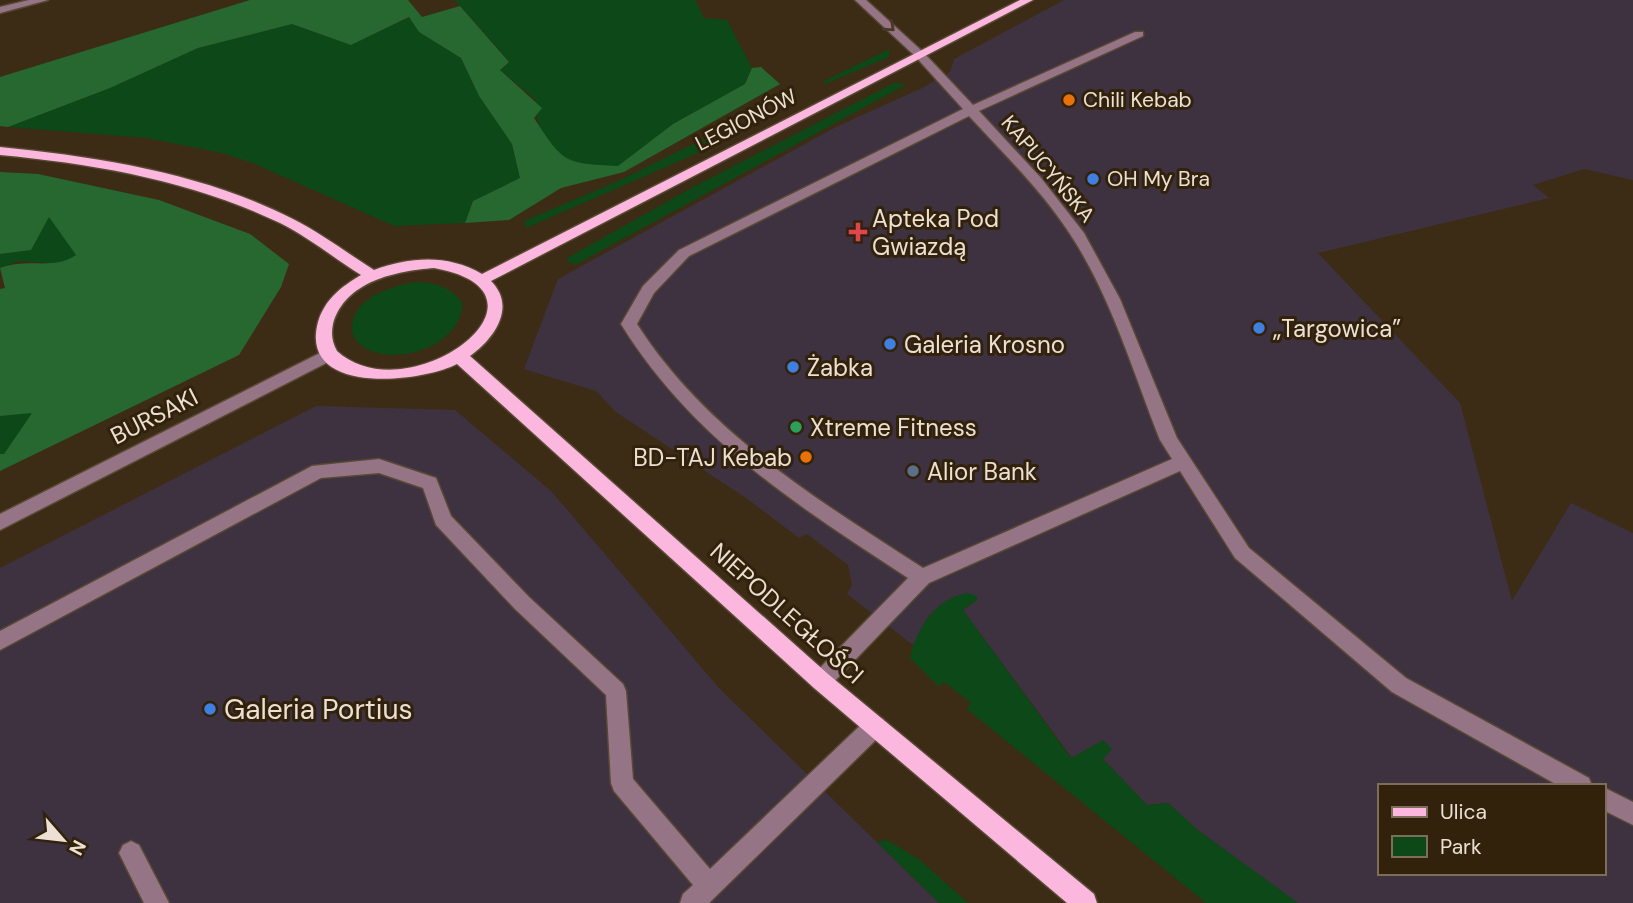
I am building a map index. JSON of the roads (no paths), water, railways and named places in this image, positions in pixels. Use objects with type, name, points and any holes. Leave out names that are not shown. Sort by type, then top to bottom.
[{"type":"main road","name":"LEGIONÓW","points":[[483,279],[1028,0]]},
{"type":"main road","points":[[0,151],[53,155],[123,167],[222,194],[288,222],[372,276]]},
{"type":"main road","points":[[434,263],[471,271],[483,279],[493,292],[496,308],[491,325],[478,341],[459,356],[431,369],[401,375],[371,374],[347,367],[330,354],[323,339],[330,313],[351,289],[372,276],[403,266],[434,263]]},
{"type":"main road","name":"NIEPODLEGŁOŚCI","points":[[459,356],[821,681],[1085,903]]},
{"type":"street","points":[[0,10],[43,0]]},
{"type":"street","name":"KAPUCYŃSKA","points":[[860,0],[919,54],[1036,181],[1077,233],[1112,299],[1169,440],[1242,553],[1399,685],[1577,784]]},
{"type":"street","points":[[922,576],[855,533],[727,438],[698,413],[649,357],[629,324],[648,290],[684,253],[833,175],[969,109],[1139,34]]},
{"type":"street","name":"BURSAKI","points":[[0,523],[330,354]]},
{"type":"street","points":[[821,681],[922,576],[1183,463]]},
{"type":"street","points":[[0,641],[318,471],[379,466],[430,483],[443,520],[522,603],[615,691],[622,783],[709,886]]},
{"type":"street","points":[[692,903],[876,726]]},
{"type":"street","points":[[1605,799],[1633,814]]},
{"type":"street","points":[[131,853],[157,903]]},
{"type":"place","name":"Chili Kebab","points":[[1069,100]]},
{"type":"place","name":"OH My Bra","points":[[1093,179]]},
{"type":"place","name":"Apteka Pod Gwiazdą","points":[[858,232]]},
{"type":"place","name":"„Targowica”","points":[[1259,328]]},
{"type":"place","name":"Galeria Krosno","points":[[890,344]]},
{"type":"place","name":"Żabka","points":[[793,367]]},
{"type":"place","name":"Xtreme Fitness","points":[[796,427]]},
{"type":"place","name":"BD-TAJ Kebab","points":[[806,457]]},
{"type":"place","name":"Alior Bank","points":[[913,471]]},
{"type":"place","name":"Galeria Portius","points":[[210,709]]}]
